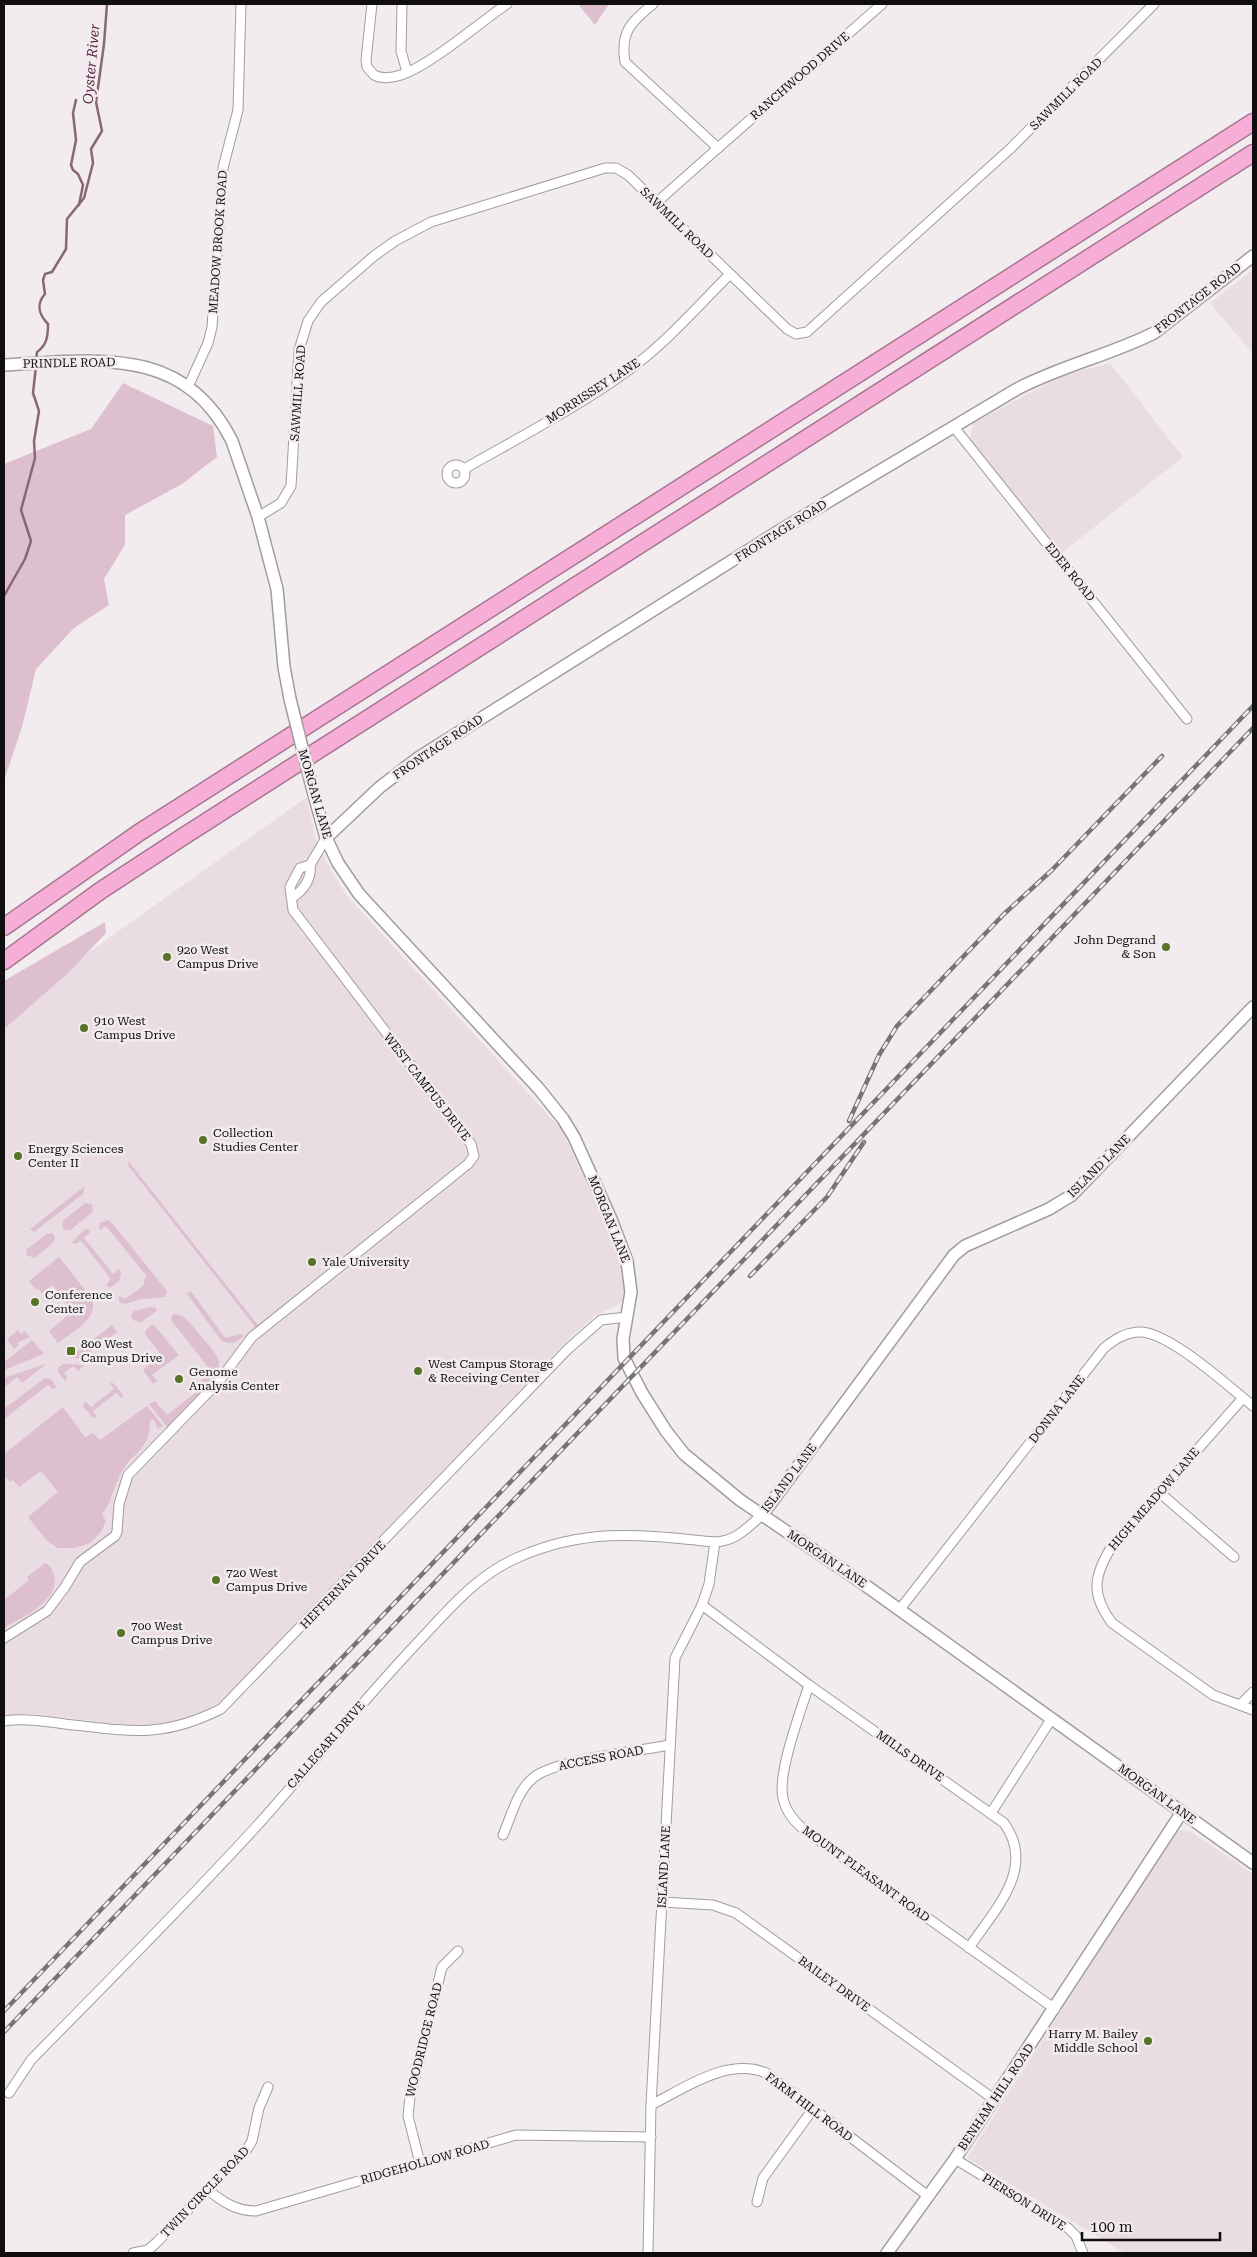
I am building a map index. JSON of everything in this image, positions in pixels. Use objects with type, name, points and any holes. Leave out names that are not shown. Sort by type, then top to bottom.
[{"type":"highway","points":[[4,928],[140,832],[1253,122]]},
{"type":"highway","points":[[4,961],[156,854],[1253,154]]},
{"type":"street","name":"MEADOW BROOK ROAD","points":[[188,388],[208,343],[212,327],[223,168],[238,110],[241,4]]},
{"type":"street","points":[[372,4],[366,56],[367,67],[374,75],[381,77],[394,77],[407,72],[440,52],[507,4]]},
{"type":"street","points":[[402,4],[401,51],[407,72]]},
{"type":"street","points":[[653,4],[633,20],[622,44],[625,62],[718,148]]},
{"type":"street","name":"RANCHWOOD DRIVE","points":[[656,203],[882,4]]},
{"type":"street","name":"SAWMILL ROAD","points":[[258,517],[281,503],[291,486],[299,350],[308,320],[321,302],[374,256],[395,241],[431,222],[610,167],[624,171],[787,329],[796,334],[807,332],[1011,148],[1154,4]]},
{"type":"street","name":"FRONTAGE ROAD","points":[[326,838],[380,787],[418,758],[779,531],[1040,376],[1136,342],[1154,333],[1253,256]]},
{"type":"street","name":"MORRISSEY LANE","points":[[464,469],[592,394],[632,368],[670,334],[730,274]]},
{"type":"street","name":"PRINDLE ROAD","points":[[4,365],[108,361],[134,363],[158,370],[188,388]]},
{"type":"street","name":"MORGAN LANE","points":[[188,388],[210,407],[225,426],[258,517],[277,589],[284,667],[290,699],[326,838],[338,863],[359,894],[539,1089],[563,1119],[574,1137],[611,1219],[627,1261],[631,1281],[622,1350],[624,1358],[642,1393],[666,1431],[698,1468],[762,1515],[900,1609],[1182,1812],[1252,1859]]},
{"type":"street","name":"EDER ROAD","points":[[953,426],[1187,719]]},
{"type":"street","name":"WEST CAMPUS DRIVE","points":[[293,896],[301,892],[311,873],[310,865],[326,838]]},
{"type":"street","name":"WEST CAMPUS DRIVE","points":[[4,1638],[47,1610],[80,1562],[114,1536],[117,1532],[122,1488],[128,1475],[220,1380],[252,1337],[468,1164],[474,1156],[471,1144],[293,910],[293,896],[290,887],[292,881],[300,868],[310,865]]},
{"type":"street","name":"ISLAND LANE","points":[[648,2253],[651,2105],[675,1658],[702,1605],[709,1584],[715,1542],[726,1541],[737,1536],[762,1515],[954,1255],[965,1246],[1049,1209],[1072,1195],[1253,1007]]},
{"type":"street","name":"HEFFERNAN DRIVE","points":[[4,1721],[34,1720],[125,1731],[146,1731],[180,1726],[221,1709],[587,1331],[601,1320],[626,1317]]},
{"type":"street","name":"DONNA LANE","points":[[900,1609],[1104,1348],[1114,1340],[1126,1334],[1140,1332],[1164,1338],[1253,1406]]},
{"type":"street","name":"HIGH MEADOW LANE","points":[[1242,1398],[1112,1546],[1102,1563],[1096,1584],[1101,1606],[1112,1623],[1213,1695],[1253,1710]]},
{"type":"street","points":[[1159,1492],[1234,1557]]},
{"type":"street","name":"CALLEGARI DRIVE","points":[[9,2093],[31,2060],[260,1822],[380,1682],[464,1593],[491,1572],[517,1557],[572,1539],[627,1535],[715,1542]]},
{"type":"street","name":"MILLS DRIVE","points":[[702,1605],[809,1685],[1004,1823],[1014,1840],[1017,1866],[1012,1883],[969,1948]]},
{"type":"street","name":"MOUNT PLEASANT ROAD","points":[[809,1685],[782,1779],[782,1798],[793,1819],[810,1834],[1055,2009]]},
{"type":"street","points":[[1240,1705],[1253,1692]]},
{"type":"street","points":[[991,1813],[1052,1718]]},
{"type":"street","name":"ACCESS ROAD","points":[[503,1836],[522,1790],[533,1777],[558,1765],[670,1745]]},
{"type":"street","name":"BENHAM HILL ROAD","points":[[887,2253],[955,2159],[1055,2009],[1182,1812]]},
{"type":"street","name":"BAILEY DRIVE","points":[[662,1902],[713,1905],[729,1909],[994,2100]]},
{"type":"street","name":"WOODRIDGE ROAD","points":[[420,2163],[408,2116],[410,2097],[442,1967],[458,1951]]},
{"type":"street","name":"FARM HILL ROAD","points":[[651,2105],[715,2074],[739,2068],[753,2068],[766,2073],[928,2196]]},
{"type":"street","name":"TWIN CIRCLE ROAD","points":[[133,2253],[148,2250],[156,2243],[208,2190],[252,2141],[259,2108],[268,2087]]},
{"type":"street","points":[[757,2202],[763,2178],[813,2109]]},
{"type":"street","name":"RIDGEHOLLOW ROAD","points":[[208,2190],[228,2205],[246,2211],[256,2211],[516,2136],[650,2137]]},
{"type":"street","name":"PIERSON DRIVE","points":[[955,2159],[1068,2228],[1076,2236],[1083,2253]]},
{"type":"shaded area","points":[[578,4],[609,4],[595,25]]},
{"type":"shaded area","points":[[1253,270],[1253,354],[1210,303]]},
{"type":"shaded area","points":[[1110,363],[1183,457],[1059,555],[970,441],[973,423],[1060,377]]},
{"type":"shaded area","points":[[123,383],[213,426],[217,457],[182,484],[125,515],[125,545],[104,579],[109,605],[74,628],[36,669],[22,727],[4,781],[4,464],[91,429]]},
{"type":"shaded area","name":"Yale University","points":[[307,797],[315,837],[331,870],[347,896],[562,1130],[615,1246],[625,1282],[624,1295],[621,1303],[594,1316],[564,1344],[220,1702],[196,1715],[171,1722],[146,1725],[125,1725],[34,1714],[4,1715],[4,1015],[16,1004]]},
{"type":"shaded area","points":[[105,922],[106,933],[67,974],[4,1029],[4,981]]},
{"type":"shaded area","points":[[129,1162],[265,1334],[257,1329],[127,1164]]},
{"type":"shaded area","points":[[85,1186],[83,1194],[34,1232],[30,1229]]},
{"type":"shaded area","points":[[85,1203],[92,1204],[93,1212],[70,1230],[64,1230],[62,1227],[63,1221]]},
{"type":"shaded area","points":[[108,1220],[167,1291],[165,1297],[142,1299],[125,1304],[119,1302],[119,1296],[125,1299],[143,1286],[146,1275],[106,1226],[100,1230],[100,1223]]},
{"type":"shaded area","points":[[85,1229],[88,1229],[90,1232],[84,1238],[113,1274],[119,1269],[121,1272],[120,1280],[110,1288],[106,1285],[111,1279],[81,1241],[75,1244],[72,1242]]},
{"type":"shaded area","points":[[52,1233],[55,1237],[54,1242],[35,1258],[26,1255],[27,1249],[47,1234]]},
{"type":"shaded area","points":[[59,1257],[92,1299],[93,1306],[92,1313],[88,1319],[77,1330],[58,1343],[49,1331],[73,1311],[52,1285],[42,1293],[38,1288],[36,1290],[29,1281]]},
{"type":"shaded area","points":[[191,1291],[225,1338],[240,1334],[244,1336],[233,1342],[227,1343],[221,1340],[187,1294]]},
{"type":"shaded area","points":[[150,1307],[156,1308],[156,1311],[141,1322],[135,1321],[130,1316],[134,1311]]},
{"type":"shaded area","points":[[173,1314],[181,1316],[191,1324],[214,1352],[218,1359],[219,1367],[215,1376],[201,1395],[168,1428],[149,1404],[155,1401],[167,1415],[203,1387],[199,1382],[212,1372],[171,1320]]},
{"type":"shaded area","points":[[153,1324],[179,1355],[152,1375],[157,1381],[153,1384],[143,1370],[161,1355],[145,1334],[146,1330]]},
{"type":"shaded area","points":[[112,1325],[117,1332],[87,1355],[90,1361],[70,1357]]},
{"type":"shaded area","points":[[18,1330],[21,1334],[25,1331],[30,1337],[17,1343],[19,1345],[14,1349],[7,1339]]},
{"type":"shaded area","points":[[32,1340],[44,1354],[4,1370],[4,1362]]},
{"type":"shaded area","points":[[46,1364],[22,1383],[17,1377],[4,1388],[4,1378]]},
{"type":"shaded area","points":[[63,1364],[85,1365],[78,1371],[73,1366],[64,1373],[67,1377],[65,1381],[58,1372],[58,1368]]},
{"type":"shaded area","points":[[45,1378],[51,1379],[56,1386],[55,1389],[48,1385],[4,1419],[4,1409]]},
{"type":"shaded area","points":[[112,1382],[124,1396],[121,1398],[116,1393],[93,1411],[97,1417],[93,1418],[83,1406],[84,1403],[86,1402],[91,1407],[114,1389],[110,1384]]},
{"type":"shaded area","points":[[147,1406],[163,1426],[158,1429],[153,1419],[150,1421],[146,1441],[124,1468],[109,1503],[102,1514],[106,1521],[101,1532],[90,1543],[75,1548],[58,1548],[47,1541],[28,1517],[58,1492],[41,1471],[19,1487],[13,1480],[10,1482],[4,1475],[4,1454],[63,1407],[85,1437],[93,1433],[100,1440]]},
{"type":"shaded area","points":[[45,1563],[51,1568],[54,1575],[55,1584],[52,1593],[38,1608],[4,1628],[4,1600],[29,1580],[27,1577]]},
{"type":"shaded area","name":"Harry M. Bailey Middle School","points":[[1182,1830],[1190,1831],[1253,1874],[1253,2253],[1125,2253],[967,2158],[1175,1833]]},
{"type":"waterway","name":"Oyster River","points":[[36,361],[37,352],[45,343],[48,332],[48,324],[42,317],[40,309],[40,302],[45,294],[43,280],[45,274],[52,272],[66,249],[67,219],[84,198],[93,163],[91,149],[102,131],[96,102],[107,4]]},
{"type":"waterway","points":[[76,100],[73,113],[76,140],[71,165],[83,185],[79,205]]},
{"type":"waterway","name":"Oyster River","points":[[4,596],[25,559],[31,541],[21,510],[35,458],[34,441],[39,411],[33,393],[36,366]]},
{"type":"railway","points":[[4,2011],[1253,706]]},
{"type":"railway","points":[[4,2032],[1253,728]]},
{"type":"railway","points":[[849,1121],[879,1055],[897,1026],[1004,914],[1051,871],[1162,756]]},
{"type":"railway","points":[[750,1276],[827,1197],[864,1142]]},
{"type":"place","name":"John Degrand & Son","points":[[1166,947]]},
{"type":"place","name":"920 West Campus Drive","points":[[167,957]]},
{"type":"place","name":"910 West Campus Drive","points":[[84,1028]]},
{"type":"place","name":"Collection Studies Center","points":[[203,1140]]},
{"type":"place","name":"Energy Sciences Center II","points":[[18,1156]]},
{"type":"place","name":"Yale University","points":[[312,1262]]},
{"type":"place","name":"Conference Center","points":[[35,1302]]},
{"type":"place","name":"800 West Campus Drive","points":[[71,1351]]},
{"type":"place","name":"West Campus Storage & Receiving Center","points":[[418,1371]]},
{"type":"place","name":"Genome Analysis Center","points":[[179,1379]]},
{"type":"place","name":"720 West Campus Drive","points":[[216,1580]]},
{"type":"place","name":"700 West Campus Drive","points":[[121,1633]]},
{"type":"place","name":"Harry M. Bailey Middle School","points":[[1148,2041]]}]
